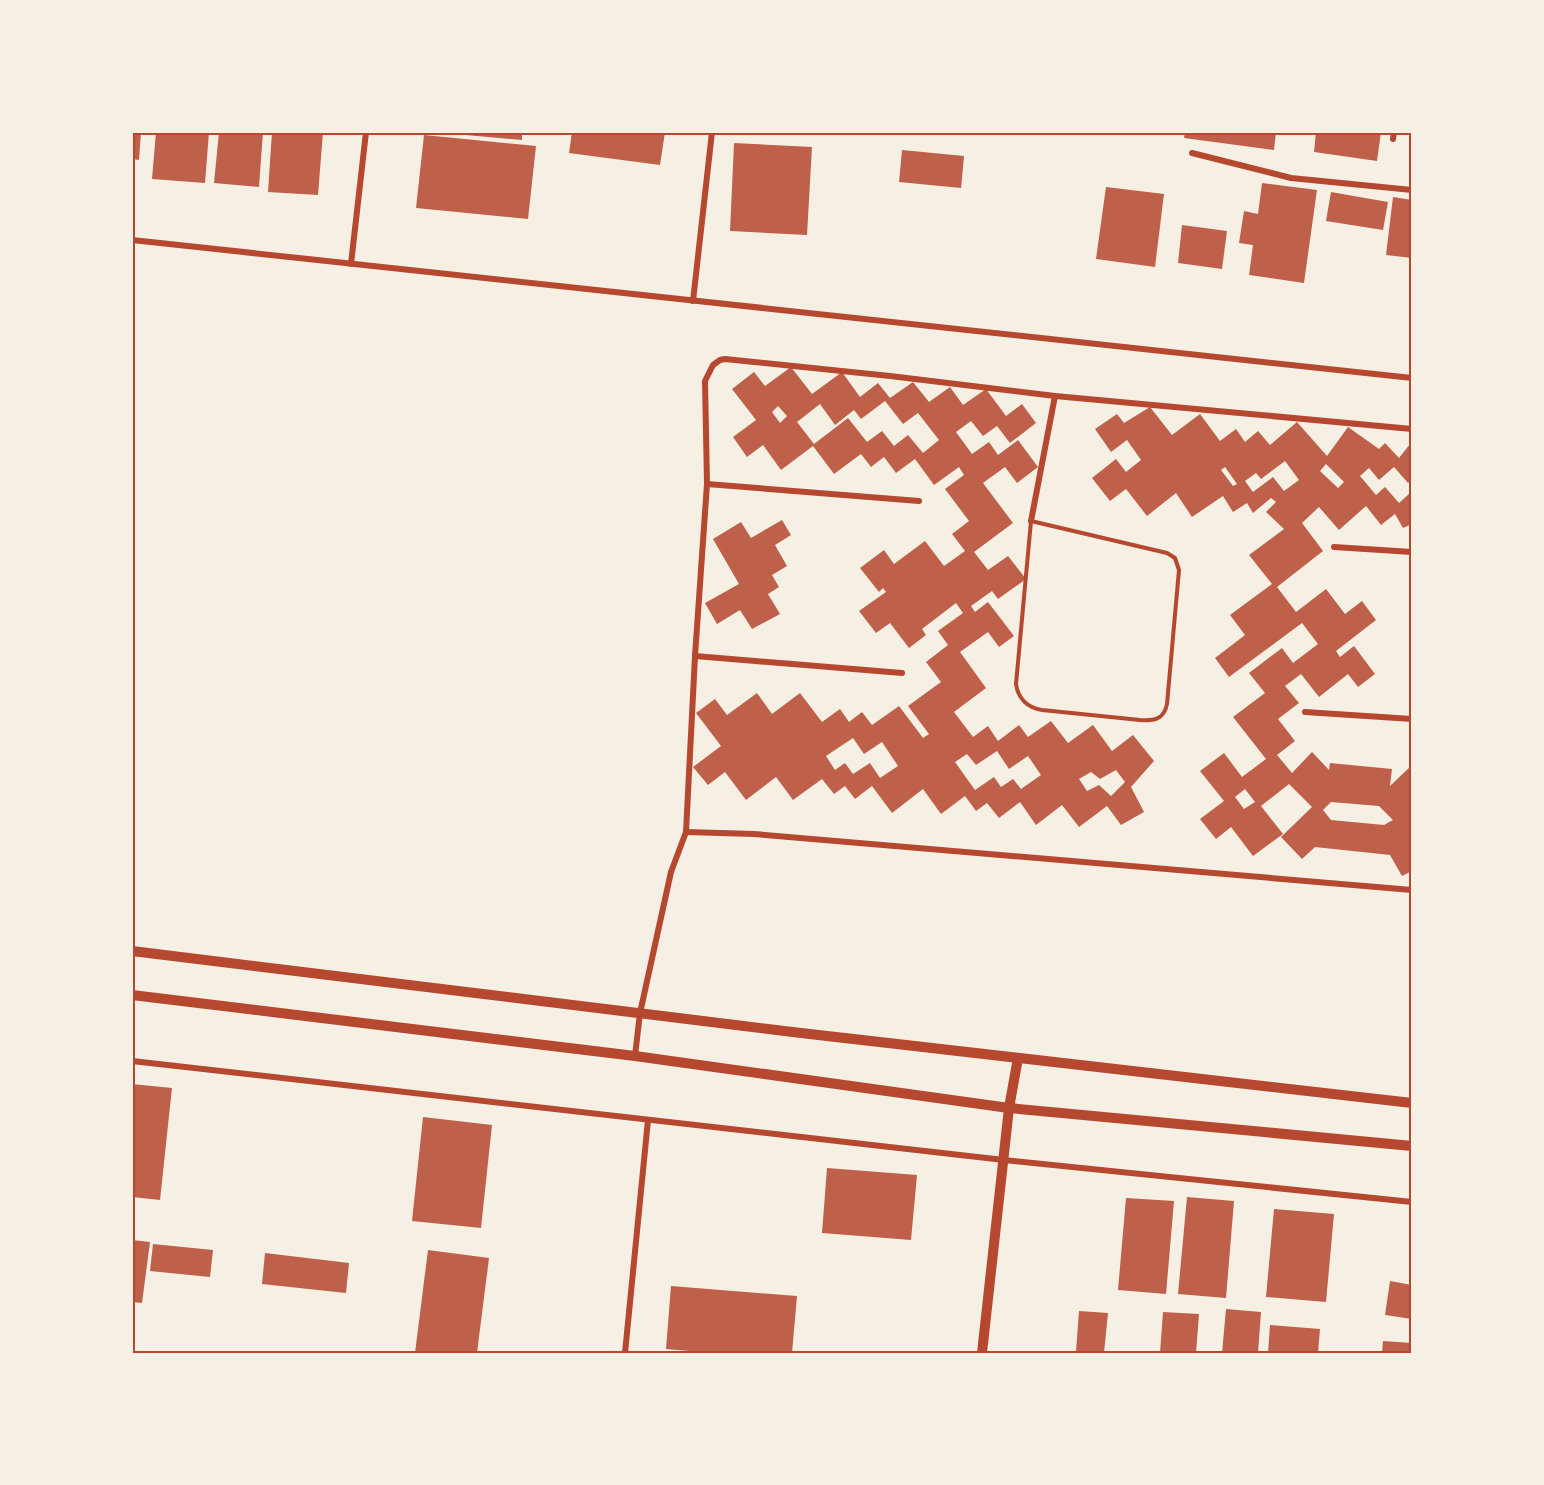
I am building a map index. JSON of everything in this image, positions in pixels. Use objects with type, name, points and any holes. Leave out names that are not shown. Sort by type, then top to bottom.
[{"type":"street","points":[[351,264],[366,132]]},
{"type":"street","points":[[693,301],[712,132]]},
{"type":"street","points":[[1192,153],[1291,178],[1412,190]]},
{"type":"street","points":[[132,240],[1412,378]]},
{"type":"street","points":[[635,1056],[640,1013],[671,872],[686,832],[707,484],[705,381],[707,373],[720,360],[890,376],[1054,396],[1412,429]]},
{"type":"street","points":[[1031,521],[1054,396]]},
{"type":"street","points":[[707,484],[919,501]]},
{"type":"street","points":[[1335,547],[1412,552]]},
{"type":"street","points":[[695,656],[902,674]]},
{"type":"street","points":[[1305,712],[1412,719]]},
{"type":"street","points":[[686,832],[765,835],[1412,890]]},
{"type":"street","points":[[132,951],[1412,1103]]},
{"type":"street","points":[[132,995],[635,1056],[1009,1108],[1412,1146]]},
{"type":"street","points":[[982,1353],[1009,1108],[1018,1058]]},
{"type":"street","points":[[132,1061],[1004,1160],[1412,1202]]},
{"type":"street","points":[[625,1353],[648,1120]]},
{"type":"path","points":[[1031,521],[1167,553],[1175,558],[1179,570],[1167,704],[1166,712],[1159,718],[1153,721],[1033,709],[1023,702],[1017,692],[1016,684],[1031,521]]},
{"type":"building","points":[[132,132],[141,132],[139,160],[132,159]]},
{"type":"building","points":[[156,132],[209,132],[205,183],[152,179]]},
{"type":"building","points":[[219,132],[263,132],[259,187],[214,183]]},
{"type":"building","points":[[272,132],[323,132],[318,195],[268,192]]},
{"type":"building","points":[[454,132],[522,132],[522,140],[454,134]]},
{"type":"building","points":[[572,132],[665,132],[660,165],[569,153]]},
{"type":"building","points":[[1185,132],[1276,132],[1274,150],[1184,138]]},
{"type":"building","points":[[1316,132],[1381,132],[1377,161],[1314,152]]},
{"type":"building","points":[[424,135],[536,146],[528,219],[416,208]]},
{"type":"building","points":[[734,143],[812,147],[807,235],[730,231]]},
{"type":"building","points":[[902,150],[964,156],[961,188],[899,182]]},
{"type":"building","points":[[1262,183],[1317,190],[1304,283],[1249,275],[1253,245],[1239,243],[1244,211],[1258,214]]},
{"type":"building","points":[[1106,187],[1164,194],[1155,267],[1096,259]]},
{"type":"building","points":[[1331,192],[1388,202],[1383,230],[1326,221]]},
{"type":"building","points":[[1393,197],[1412,200],[1412,258],[1386,255]]},
{"type":"building","points":[[1182,225],[1227,231],[1222,269],[1178,263]]},
{"type":"building","points":[[791,367],[812,394],[842,372],[860,397],[878,383],[890,398],[913,382],[929,402],[950,387],[963,405],[986,389],[1006,416],[1022,404],[1036,423],[1010,443],[997,426],[983,436],[971,421],[956,432],[972,454],[989,442],[998,455],[1018,440],[1038,467],[1017,483],[1005,467],[983,483],[1013,523],[974,552],[988,570],[1008,556],[1026,579],[998,599],[992,591],[971,606],[975,612],[988,602],[1014,636],[999,647],[988,632],[960,652],[986,688],[954,712],[973,737],[988,726],[998,741],[1019,725],[1028,737],[1051,721],[1068,743],[1093,725],[1112,751],[1133,735],[1154,761],[1131,787],[1144,812],[1121,825],[1107,806],[1079,827],[1062,805],[1036,825],[1020,802],[999,818],[987,803],[976,811],[965,796],[941,814],[923,789],[892,813],[872,786],[855,799],[845,786],[834,794],[822,779],[793,800],[776,777],[746,800],[725,772],[708,785],[693,767],[721,746],[696,713],[715,699],[727,715],[757,693],[772,714],[800,693],[822,722],[840,709],[849,722],[862,712],[872,725],[899,706],[923,738],[929,734],[908,706],[941,682],[926,662],[948,645],[938,631],[963,613],[956,603],[922,629],[926,635],[909,648],[890,623],[876,633],[859,611],[886,592],[883,588],[879,592],[860,568],[884,550],[894,564],[925,541],[944,566],[965,551],[952,534],[969,521],[945,489],[964,475],[959,467],[934,485],[915,459],[896,473],[884,457],[871,467],[861,454],[834,474],[813,446],[781,470],[763,445],[747,457],[733,437],[756,420],[732,389],[754,372],[765,386]],"holes":[[[885,401],[903,424],[918,413],[939,440],[923,453],[908,435],[894,446],[882,431],[867,442],[848,418],[814,444],[797,422],[820,404],[835,425],[854,410],[861,419]],[[778,406],[787,416],[780,423],[772,412]],[[853,738],[864,754],[882,742],[898,766],[880,778],[870,763],[853,774],[845,763],[835,770],[826,756]],[[997,751],[1009,769],[1028,756],[1041,775],[1021,789],[1013,779],[1001,787],[994,777],[975,790],[955,762],[967,754],[976,765]],[[1116,770],[1125,782],[1111,796],[1099,785],[1087,791],[1079,779],[1091,772],[1100,779]]]},
{"type":"building","points":[[1150,407],[1172,435],[1200,414],[1220,441],[1236,429],[1245,442],[1258,431],[1270,445],[1297,422],[1327,456],[1348,427],[1379,449],[1385,443],[1399,458],[1410,444],[1412,446],[1412,480],[1408,483],[1394,467],[1379,480],[1369,468],[1360,476],[1376,495],[1385,487],[1399,503],[1410,493],[1412,495],[1412,524],[1403,528],[1395,514],[1381,525],[1366,506],[1339,530],[1319,507],[1302,523],[1323,551],[1277,587],[1296,612],[1326,589],[1345,614],[1362,601],[1376,620],[1336,651],[1340,657],[1354,646],[1375,674],[1358,687],[1348,674],[1319,697],[1301,674],[1285,686],[1299,703],[1278,719],[1295,741],[1277,755],[1292,773],[1312,752],[1329,770],[1330,763],[1392,769],[1390,786],[1412,765],[1412,871],[1402,876],[1390,855],[1315,847],[1302,859],[1281,837],[1312,807],[1289,784],[1261,806],[1283,834],[1253,856],[1231,827],[1216,839],[1200,819],[1224,801],[1200,771],[1224,753],[1242,777],[1266,759],[1233,717],[1265,693],[1249,673],[1282,648],[1293,663],[1318,644],[1302,623],[1229,677],[1215,658],[1245,635],[1230,615],[1272,584],[1249,555],[1284,529],[1266,512],[1276,502],[1271,498],[1253,513],[1247,503],[1233,512],[1223,496],[1192,517],[1176,493],[1147,516],[1126,489],[1110,501],[1092,478],[1116,459],[1126,472],[1141,460],[1127,440],[1111,452],[1095,429],[1117,414],[1124,423]],"holes":[[[1285,461],[1299,480],[1284,491],[1273,477],[1253,492],[1245,481],[1256,473],[1261,479]],[[1326,464],[1344,482],[1338,488],[1320,471]],[[1225,467],[1237,484],[1233,486],[1221,470]],[[1245,789],[1255,802],[1244,809],[1235,797]],[[1331,802],[1379,806],[1393,820],[1384,825],[1331,820],[1323,810]]]},
{"type":"building","points":[[782,520],[791,535],[775,545],[787,566],[772,575],[779,587],[768,594],[780,614],[752,629],[740,610],[717,624],[705,603],[739,584],[713,539],[741,522],[751,538]]},
{"type":"building","points":[[132,1084],[172,1088],[160,1200],[132,1197]]},
{"type":"building","points":[[423,1117],[492,1125],[481,1228],[412,1221]]},
{"type":"building","points":[[827,1168],[917,1175],[911,1240],[822,1233]]},
{"type":"building","points":[[1187,1197],[1234,1201],[1226,1298],[1178,1294]]},
{"type":"building","points":[[1126,1198],[1174,1201],[1166,1294],[1118,1290]]},
{"type":"building","points":[[1274,1209],[1334,1214],[1326,1302],[1266,1297]]},
{"type":"building","points":[[132,1240],[150,1242],[142,1303],[132,1302]]},
{"type":"building","points":[[153,1244],[213,1250],[210,1277],[150,1271]]},
{"type":"building","points":[[428,1250],[489,1258],[477,1353],[415,1353]]},
{"type":"building","points":[[265,1253],[349,1263],[346,1293],[262,1284]]},
{"type":"building","points":[[1390,1281],[1412,1285],[1412,1319],[1385,1315]]},
{"type":"building","points":[[671,1286],[797,1296],[792,1353],[714,1353],[666,1349]]},
{"type":"building","points":[[1226,1309],[1261,1312],[1258,1353],[1222,1353]]},
{"type":"building","points":[[1079,1311],[1108,1313],[1104,1353],[1076,1352]]},
{"type":"building","points":[[1163,1312],[1199,1314],[1196,1353],[1160,1353]]},
{"type":"building","points":[[1270,1325],[1320,1329],[1318,1353],[1268,1353]]},
{"type":"building","points":[[1383,1341],[1412,1343],[1412,1353],[1382,1353]]}]
